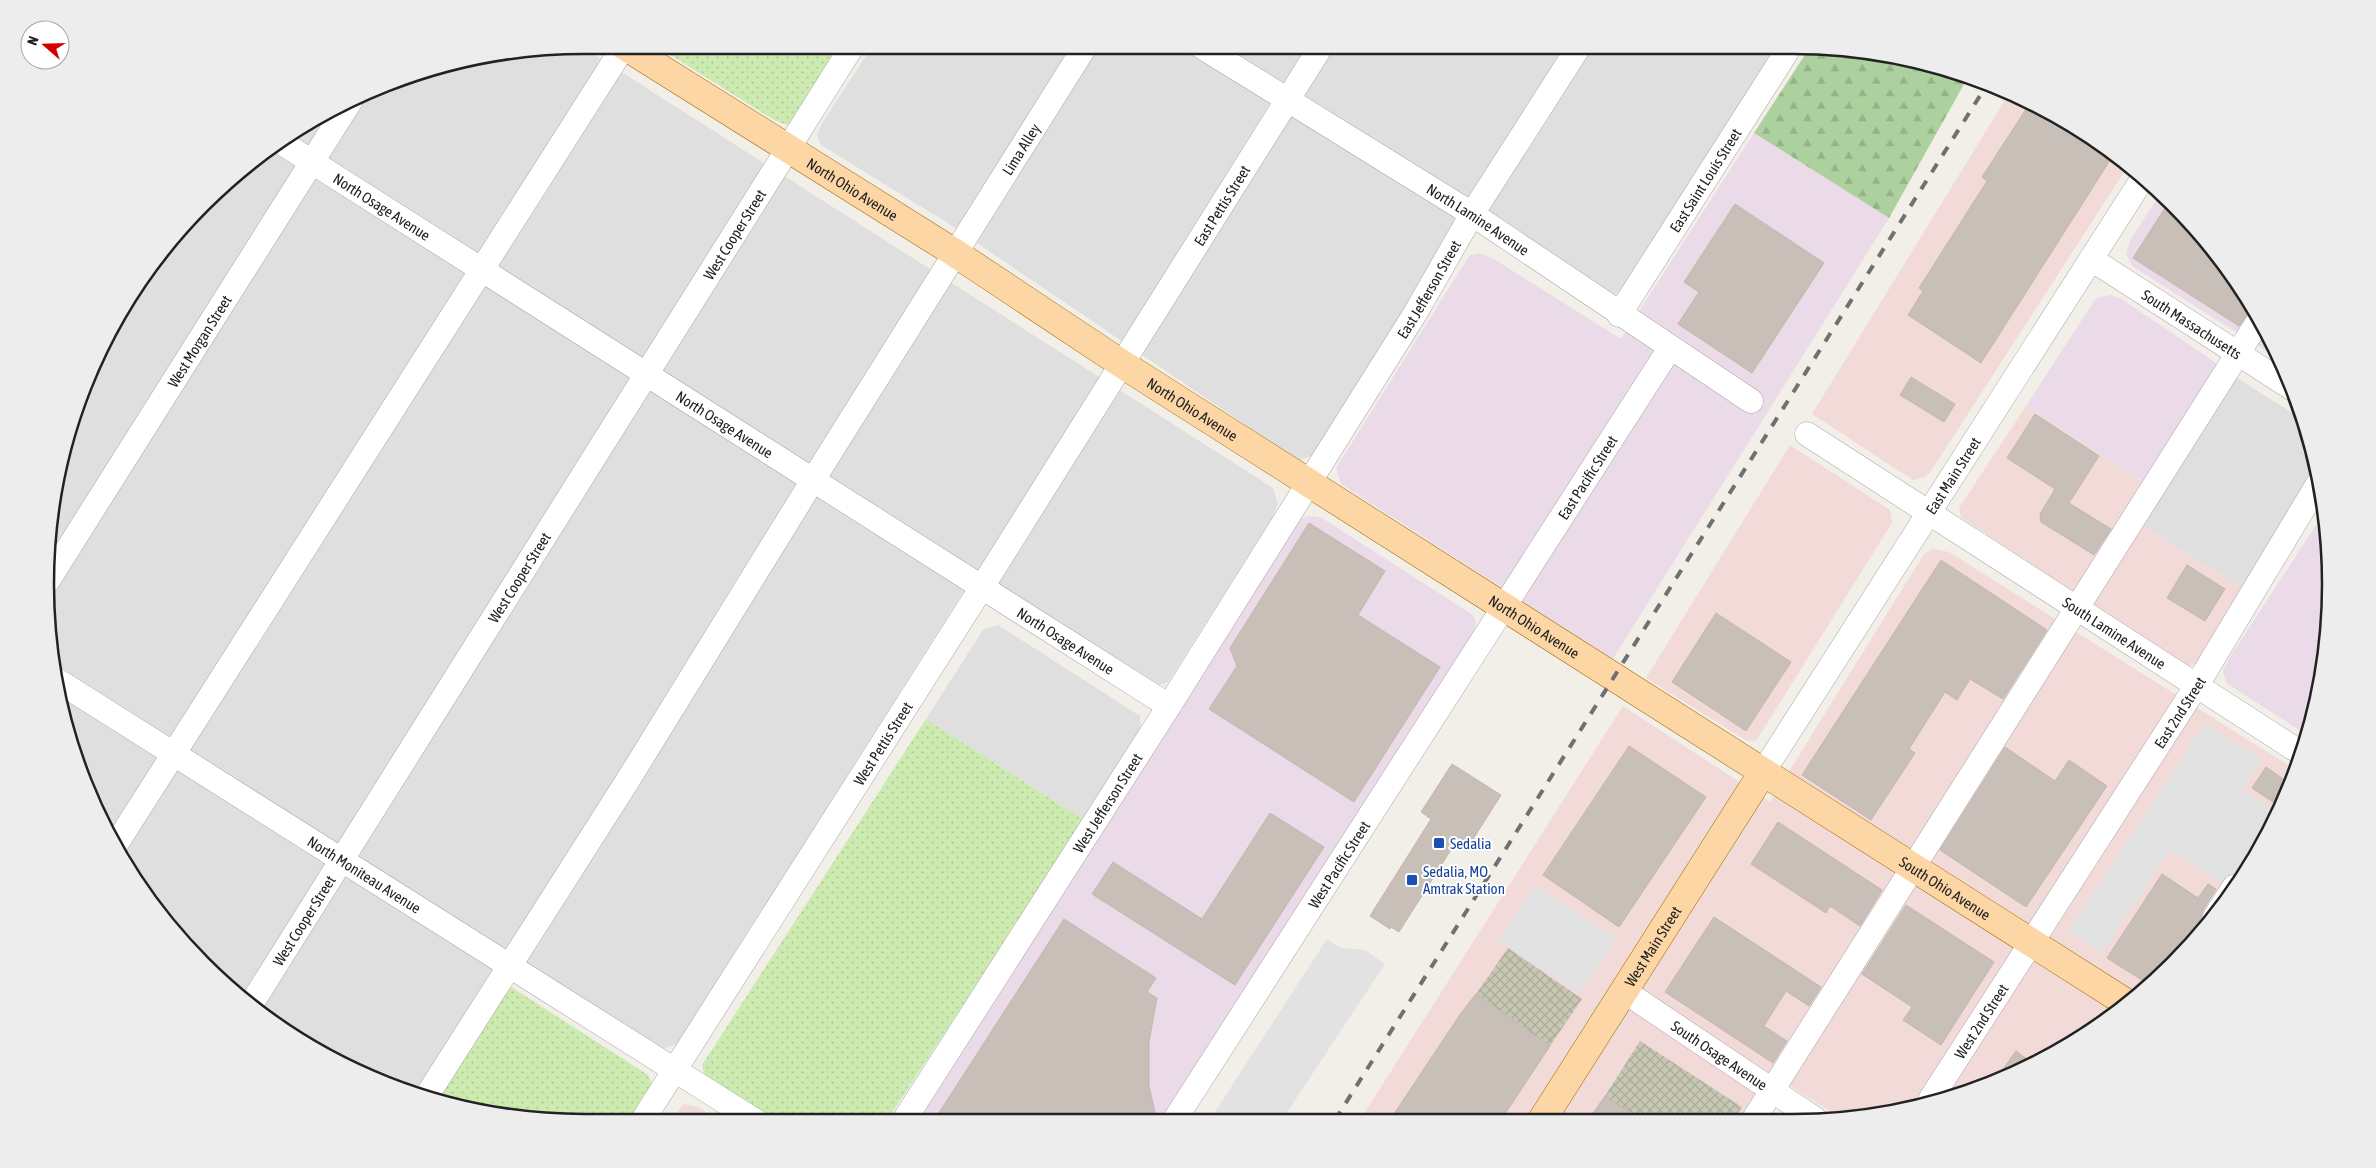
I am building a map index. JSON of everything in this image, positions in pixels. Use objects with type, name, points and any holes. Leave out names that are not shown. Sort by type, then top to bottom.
[{"type":"main road","name":"North Ohio Avenue","points":[[638,54],[955,253],[1122,364],[1762,772]]},
{"type":"main road","name":"South Ohio Avenue","points":[[1762,772],[2121,1000]]},
{"type":"main road","name":"West Main Street","points":[[1546,1114],[1762,772]]},
{"type":"street","points":[[119,839],[618,54]]},
{"type":"street","name":"West Cooper Street","points":[[254,999],[847,54]]},
{"type":"street","name":"Lima Alley","points":[[430,1091],[628,780],[813,480],[1080,54]]},
{"type":"street","name":"North Lamine Avenue","points":[[1213,54],[1472,214],[1751,401]]},
{"type":"street","name":"East Pettis Street","points":[[1122,364],[1316,54]]},
{"type":"street","name":"East Jefferson Street","points":[[1309,483],[1416,312],[1472,214],[1574,54]]},
{"type":"street","name":"East Saint Louis Street","points":[[1619,314],[1785,54]]},
{"type":"street","name":"West Morgan Street","points":[[54,570],[345,111]]},
{"type":"street","name":"North Osage Avenue","points":[[286,145],[1169,706]]},
{"type":"street","name":"East Main Street","points":[[1762,772],[2140,183]]},
{"type":"street","name":"South Massachusetts","points":[[2091,258],[2282,382]]},
{"type":"street","points":[[1757,1114],[2255,326]]},
{"type":"street","name":"East Pacific Street","points":[[1505,608],[1670,348]]},
{"type":"street","name":"West Pettis Street","points":[[647,1114],[1122,364]]},
{"type":"street","points":[[1807,434],[1928,512]]},
{"type":"street","name":"West Jefferson Street","points":[[908,1114],[1309,483]]},
{"type":"street","name":"East 2nd Street","points":[[2032,943],[2197,685],[2314,491]]},
{"type":"street","name":"South Lamine Avenue","points":[[1928,512],[2295,749]]},
{"type":"street","name":"West Pacific Street","points":[[1179,1114],[1505,608]]},
{"type":"street","name":"North Moniteau Avenue","points":[[64,684],[744,1114]]},
{"type":"street","name":"West 2nd Street","points":[[1933,1095],[2032,943]]},
{"type":"street","name":"South Osage Avenue","points":[[1624,991],[1771,1091],[1808,1114]]},
{"type":"shaded area","points":[[593,54],[1273,488],[1278,504],[1270,522],[1168,682],[1155,686],[977,570],[677,1044],[663,1049],[506,951],[419,1087],[349,1060],[289,1025],[234,983],[209,959],[185,934],[143,879],[108,819],[82,754],[72,721],[58,653],[54,584],[58,515],[72,447],[94,381],[108,349],[143,289],[163,261],[185,234],[234,185],[289,143],[349,108],[381,94],[447,72],[481,64],[515,58]]},
{"type":"shaded area","points":[[867,54],[1774,54],[1625,288],[1616,294],[1604,290],[1472,203],[1312,456],[1300,460],[946,222],[821,145],[817,135],[821,125]]},
{"type":"shaded area","points":[[2006,99],[2027,108],[2087,143],[2125,171],[1931,471],[1925,477],[1913,480],[1812,414]]},
{"type":"shaded area","points":[[1754,133],[1889,218],[1613,659],[1341,484],[1336,468],[1469,256],[1479,253],[1494,259],[1621,339]]},
{"type":"shaded area","points":[[2157,199],[2191,234],[2233,289],[2252,321],[2242,336],[2132,266],[2126,254],[2130,240]]},
{"type":"shaded area","points":[[2111,295],[2123,300],[2222,367],[2146,484],[2026,406],[2096,298]]},
{"type":"shaded area","points":[[2260,335],[2269,352],[2255,343]]},
{"type":"shaded area","points":[[2234,376],[2294,414],[2312,479],[2243,589],[2139,523]]},
{"type":"shaded area","points":[[2026,406],[2146,484],[2126,515],[2243,589],[2197,663],[2187,667],[2177,663],[1961,517],[1959,508]]},
{"type":"shaded area","points":[[1790,445],[1890,510],[1892,523],[1756,741],[1747,741],[1646,678]]},
{"type":"shaded area","points":[[1311,516],[1322,518],[1473,615],[1476,622],[1474,631],[1165,1114],[923,1114],[1301,518]]},
{"type":"shaded area","points":[[2319,521],[2322,584],[2321,619],[2312,687],[2301,731],[2226,683],[2223,671],[2230,657]]},
{"type":"shaded area","points":[[1933,549],[1949,552],[2290,766],[2268,819],[2233,879],[2191,934],[2167,959],[2115,1005],[2087,1025],[2027,1060],[1962,1086],[1895,1104],[1832,1113],[1786,1083],[1767,1111],[1772,1114],[1364,1114],[1623,706],[1770,802],[1924,554]]},
{"type":"shaded area","points":[[998,625],[1140,716],[1141,731],[1084,820],[926,719],[983,630]]},
{"type":"shaded area","points":[[2205,723],[2262,760],[2243,790],[2272,809],[2251,849],[2227,887],[2170,850],[2102,953],[2068,931]]},
{"type":"shaded area","points":[[1535,885],[1616,938],[1580,994],[1499,941]]},
{"type":"shaded area","points":[[1327,939],[1341,948],[1365,950],[1385,964],[1286,1114],[1214,1114]]},
{"type":"shaded area","points":[[1508,948],[1582,999],[1550,1046],[1476,994]]},
{"type":"shaded area","points":[[1640,1041],[1742,1107],[1737,1114],[1633,1114],[1605,1096]]},
{"type":"shaded area","points":[[683,1104],[698,1107],[709,1114],[677,1114]]},
{"type":"green space","points":[[669,54],[837,54],[796,119],[787,125],[774,120]]},
{"type":"green space","points":[[1805,54],[1861,58],[1895,64],[1965,83],[1889,218],[1754,133]]},
{"type":"green space","points":[[926,719],[1084,820],[891,1114],[757,1114],[706,1081],[702,1065]]},
{"type":"green space","points":[[491,974],[648,1075],[654,1089],[638,1114],[584,1114],[515,1110],[481,1104],[419,1087]]},
{"type":"building","points":[[2027,108],[2087,143],[2110,160],[1981,363],[1908,315],[1923,291],[1919,288],[1987,181],[1982,177]]},
{"type":"building","points":[[1735,204],[1824,263],[1752,373],[1678,324],[1699,292],[1684,282]]},
{"type":"building","points":[[2165,207],[2191,234],[2213,261],[2248,314],[2239,326],[2133,258]]},
{"type":"building","points":[[1911,377],[1955,404],[1944,422],[1900,395]]},
{"type":"building","points":[[2035,414],[2099,456],[2069,503],[2111,529],[2094,555],[2041,522],[2040,514],[2055,489],[2007,458]]},
{"type":"building","points":[[1309,523],[1385,571],[1358,615],[1440,667],[1354,802],[1209,709],[1237,666],[1230,648]]},
{"type":"building","points":[[1941,560],[2047,630],[2003,699],[1970,679],[1957,700],[1945,692],[1909,749],[1915,753],[1871,820],[1802,775]]},
{"type":"building","points":[[2187,565],[2225,589],[2205,621],[2167,598]]},
{"type":"building","points":[[1716,613],[1791,662],[1746,731],[1672,682]]},
{"type":"building","points":[[1629,746],[1706,797],[1619,927],[1543,875]]},
{"type":"building","points":[[2005,747],[2055,781],[2069,760],[2107,786],[2026,907],[1940,850]]},
{"type":"building","name":"Sedalia, MO Amtrak Station","points":[[1452,764],[1501,795],[1470,844],[1459,837],[1399,932],[1391,927],[1390,929],[1370,916],[1431,819],[1421,812]]},
{"type":"building","points":[[2266,767],[2285,780],[2275,803],[2252,788]]},
{"type":"building","points":[[1270,813],[1324,847],[1235,985],[1092,894],[1113,862],[1202,919]]},
{"type":"building","points":[[1778,822],[1882,890],[1860,926],[1830,906],[1826,913],[1751,864]]},
{"type":"building","points":[[2162,874],[2198,898],[2208,884],[2216,889],[2203,910],[2202,920],[2144,981],[2107,958]]},
{"type":"building","points":[[1906,905],[1994,962],[1941,1045],[1903,1020],[1912,1007],[1862,974]]},
{"type":"building","points":[[1714,917],[1821,987],[1809,1006],[1786,991],[1764,1026],[1787,1041],[1773,1063],[1665,992]]},
{"type":"building","points":[[1064,919],[1156,978],[1147,992],[1157,998],[1149,1042],[1149,1086],[1155,1114],[1105,1114],[1102,1112],[1101,1114],[938,1114]]},
{"type":"building","points":[[1476,994],[1550,1046],[1505,1114],[1394,1114],[1461,1013]]},
{"type":"building","points":[[2016,1051],[2028,1060],[2027,1060],[2002,1071]]},
{"type":"building","points":[[1605,1096],[1633,1114],[1592,1114]]},
{"type":"railway","points":[[1339,1114],[1984,90]]},
{"type":"place","name":"Sedalia","points":[[1439,843]]},
{"type":"place","name":"Sedalia, MO Amtrak Station","points":[[1412,880]]}]
